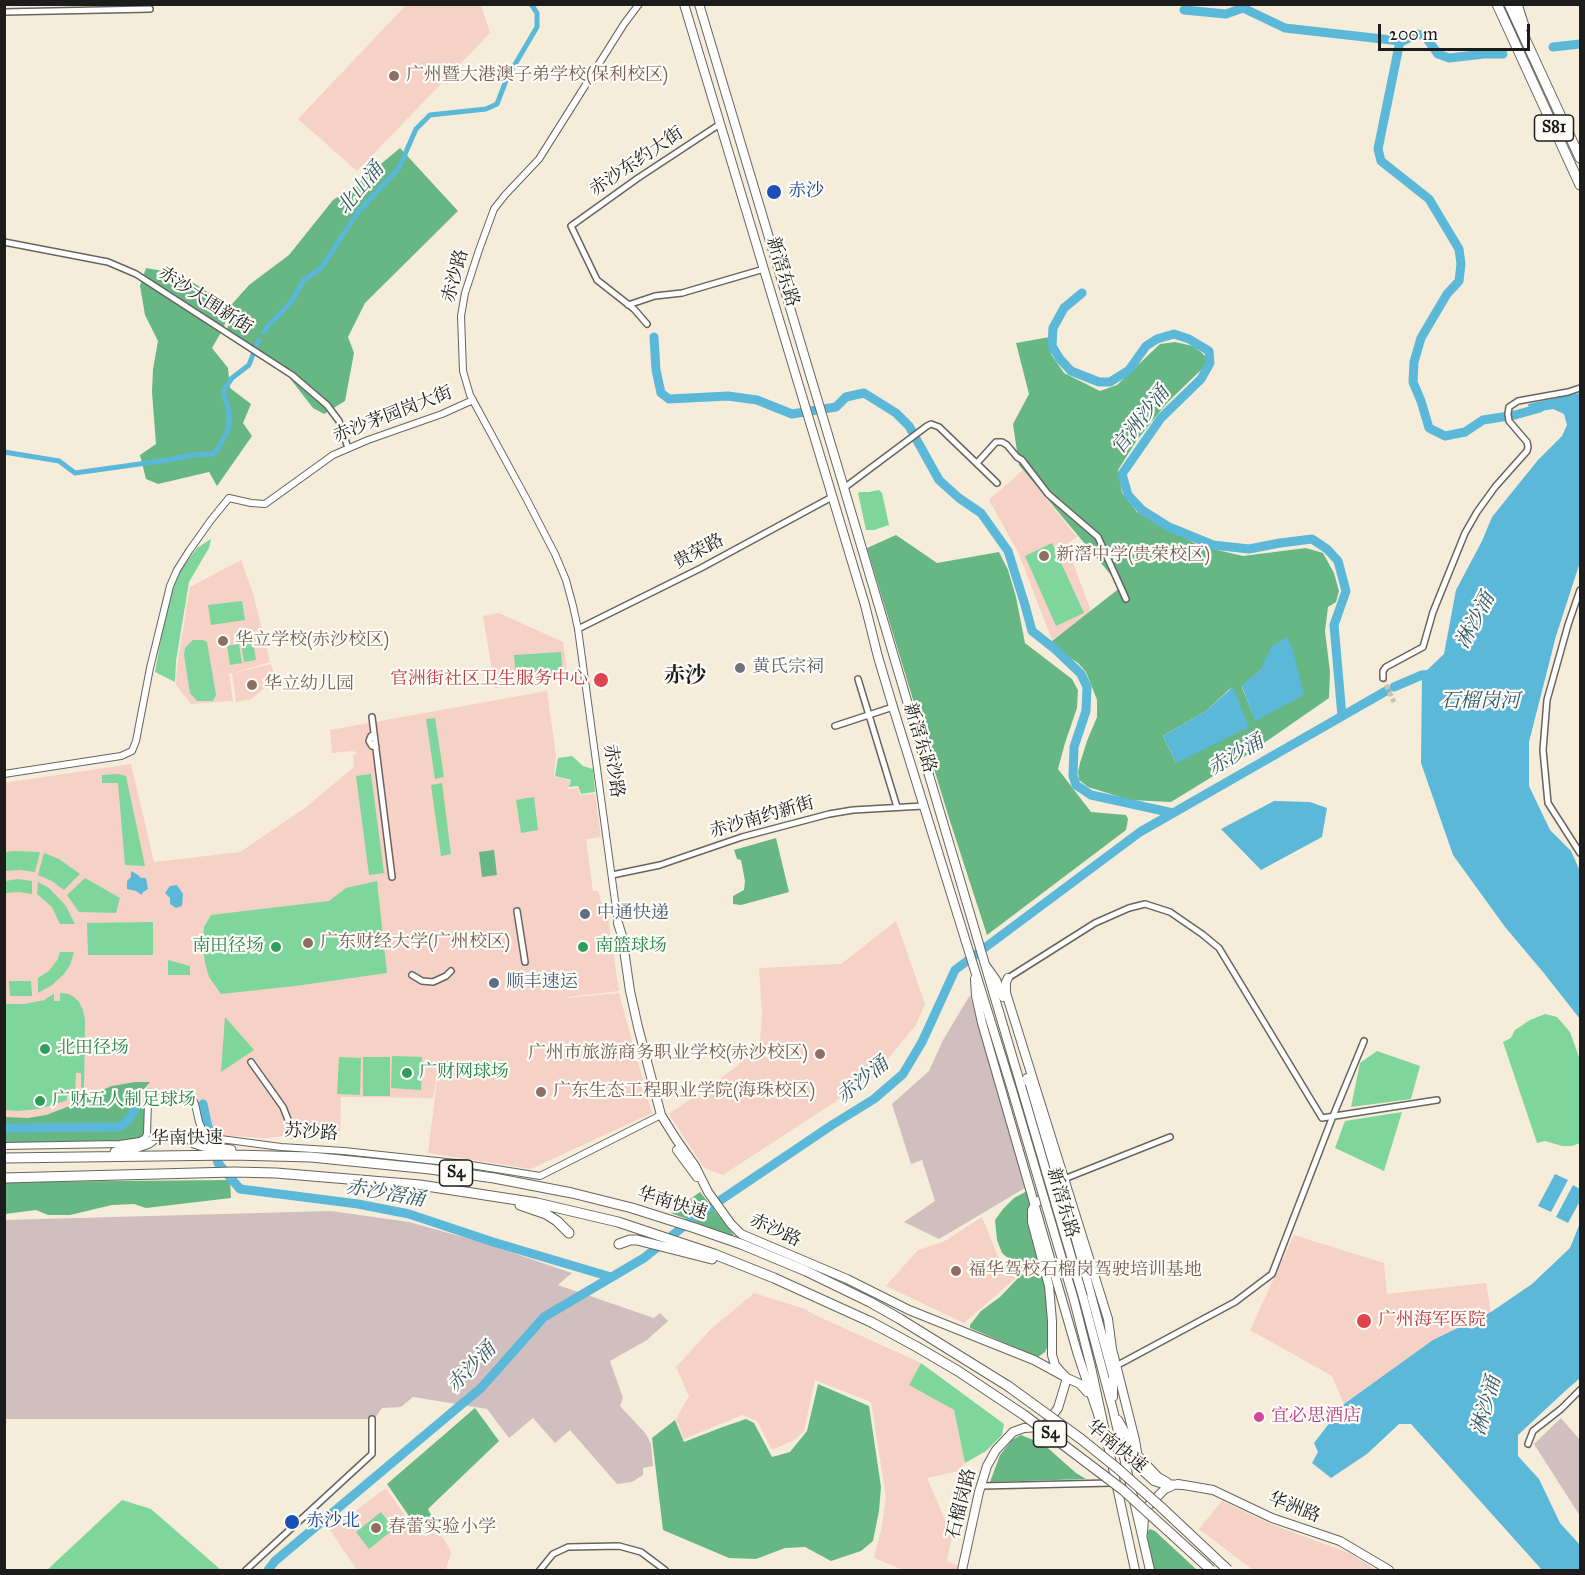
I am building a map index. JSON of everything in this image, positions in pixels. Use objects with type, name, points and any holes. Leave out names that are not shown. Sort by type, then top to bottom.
[{"type":"highway","name":"新滘东路","points":[[684,4],[865,605],[893,707],[964,942],[1012,1090],[1074,1300],[1136,1570]]},
{"type":"highway","name":"新滘东路","points":[[699,4],[986,965],[1083,1297],[1113,1410]]},
{"type":"highway","name":"S81","points":[[1495,4],[1581,185]]},
{"type":"highway","name":"S81","points":[[1509,4],[1581,158]]},
{"type":"highway","points":[[1518,4],[1537,65]]},
{"type":"highway","points":[[83,1157],[132,1149],[149,1143],[154,1138]]},
{"type":"highway","points":[[191,1141],[232,1153]]},
{"type":"highway","name":"华南快速","points":[[4,1158],[232,1153],[420,1168],[494,1178],[599,1199],[695,1228],[764,1253],[870,1302],[1008,1386],[1081,1439],[1139,1487],[1228,1570]]},
{"type":"highway","name":"华南快速","points":[[4,1178],[234,1172],[341,1177],[477,1193],[572,1210],[618,1222],[657,1235],[677,1246],[749,1267],[871,1322],[958,1371],[1024,1415],[1123,1490],[1211,1570]]},
{"type":"highway","points":[[477,1193],[546,1214],[569,1233]]},
{"type":"highway","points":[[620,1244],[633,1239],[677,1246]]},
{"type":"highway","points":[[1113,1376],[1113,1410],[1150,1570]]},
{"type":"highway","points":[[1113,1410],[1134,1449]]},
{"type":"main road","name":"赤沙路","points":[[618,923],[635,1016],[659,1116],[695,1166],[708,1192],[730,1224],[741,1234],[847,1279],[945,1326],[995,1343],[1034,1360],[1067,1378]]},
{"type":"main road","points":[[986,965],[996,980],[1006,1008],[1055,1170],[1062,1182],[1066,1209],[1113,1376]]},
{"type":"main road","points":[[975,974],[976,996],[982,1023],[1078,1355],[1108,1442]]},
{"type":"main road","points":[[996,980],[1008,978]]},
{"type":"main road","points":[[1008,978],[1006,993],[1062,1182],[1108,1320],[1110,1340],[1135,1440],[1134,1449]]},
{"type":"main road","points":[[1029,1182],[1037,1189],[1045,1190],[1053,1182],[1055,1170]]},
{"type":"main road","points":[[1062,1182],[1035,1204],[1032,1210],[1032,1222],[1049,1286],[1052,1321],[1051,1349],[1055,1365],[1067,1378],[1080,1384],[1091,1398]]},
{"type":"main road","points":[[1041,1224],[1040,1212],[1044,1204],[1053,1202],[1066,1209]]},
{"type":"main road","points":[[1034,1360],[1044,1359],[1051,1349]]},
{"type":"main road","name":"石榴岗路","points":[[962,1570],[987,1466],[1005,1439],[1019,1429],[1044,1426],[1050,1421],[1058,1408],[1067,1378],[1076,1375],[1078,1371],[1078,1355]]},
{"type":"main road","name":"华洲路","points":[[1134,1449],[1158,1477],[1172,1483],[1213,1490],[1272,1518],[1340,1541],[1389,1570]]},
{"type":"main road","points":[[1145,1550],[1144,1517],[1148,1506],[1165,1489],[1183,1485]]},
{"type":"street","name":"赤沙路","points":[[618,923],[578,629],[570,593],[555,554],[466,383],[463,370],[462,304],[489,220],[498,202],[532,168],[546,150],[624,24],[639,4]]},
{"type":"street","points":[[4,12],[150,9]]},
{"type":"street","name":"赤沙东约大街","points":[[628,305],[597,280],[571,226],[720,124]]},
{"type":"street","name":"赤沙大围新街","points":[[4,242],[108,262],[136,274],[292,375],[327,405],[339,421],[348,448]]},
{"type":"street","points":[[628,305],[655,296],[682,293],[764,269]]},
{"type":"street","points":[[628,305],[639,313],[647,324]]},
{"type":"street","points":[[1383,678],[1386,666],[1423,647],[1433,612],[1465,532],[1476,512],[1495,487],[1527,451],[1527,442],[1509,421],[1508,411],[1511,404],[1518,400],[1581,388]]},
{"type":"street","name":"赤沙茅园岗大街","points":[[4,774],[121,756],[132,751],[170,586],[197,538],[229,498],[258,504],[267,503],[325,460],[348,448],[442,414],[473,400]]},
{"type":"street","points":[[844,488],[927,426],[933,424],[939,427],[997,483]]},
{"type":"street","points":[[977,463],[996,442],[1007,445],[1017,458],[1022,460],[1048,494],[1098,537],[1126,599]]},
{"type":"street","name":"贵荣路","points":[[578,629],[681,578],[832,497]]},
{"type":"street","points":[[1581,590],[1568,625],[1547,700],[1543,750],[1548,803],[1581,853]]},
{"type":"street","points":[[858,679],[897,807]]},
{"type":"street","points":[[835,726],[893,707]]},
{"type":"street","points":[[372,717],[392,877]]},
{"type":"street","name":"赤沙南约新街","points":[[612,875],[660,865],[742,837],[829,814],[852,810],[923,806]]},
{"type":"street","points":[[1008,978],[1095,922],[1145,904],[1170,912],[1202,933],[1219,948],[1322,1118],[1437,1100]]},
{"type":"street","points":[[517,911],[525,962]]},
{"type":"street","points":[[412,975],[422,981],[433,982],[451,971]]},
{"type":"street","points":[[1116,1366],[1235,1302],[1272,1274],[1364,1041]]},
{"type":"street","points":[[251,1062],[283,1107],[294,1135]]},
{"type":"street","name":"苏沙路","points":[[4,1146],[140,1141],[147,1134],[150,1100],[188,1097],[195,1104],[203,1131],[210,1137],[274,1146],[465,1164],[540,1176],[659,1116]]},
{"type":"street","points":[[1062,1182],[1170,1137]]},
{"type":"street","points":[[1528,1444],[1533,1431],[1581,1390]]},
{"type":"street","points":[[246,1570],[372,1454],[372,1419]]},
{"type":"street","points":[[981,1486],[1116,1483]]},
{"type":"street","points":[[540,1570],[553,1554],[568,1547],[619,1546],[641,1552],[665,1570]]},
{"type":"shaded area","name":"广州暨大港澳子弟学校(保利校区)","points":[[406,5],[481,5],[490,33],[357,171],[298,119]]},
{"type":"shaded area","name":"新滘中学(贵荣校区)","points":[[1023,470],[1077,537],[1064,546],[1072,560],[1091,611],[1052,640],[1018,552],[989,500]]},
{"type":"shaded area","name":"华立学校(赤沙校区)","points":[[241,560],[253,593],[270,662],[233,673],[271,664],[276,682],[251,699],[236,702],[232,673],[229,673],[233,701],[191,704],[176,685],[190,587]]},
{"type":"shaded area","points":[[499,613],[563,642],[568,679],[495,688],[483,616]]},
{"type":"shaded area","name":"广东财经大学(广州校区)","points":[[547,691],[556,756],[554,776],[570,781],[568,789],[578,788],[580,795],[595,794],[601,837],[586,839],[593,891],[598,891],[602,905],[607,909],[619,991],[568,997],[567,993],[568,998],[619,993],[652,1113],[531,1169],[428,1153],[438,1072],[433,1098],[341,1097],[340,1136],[291,1135],[267,1138],[212,1135],[204,1127],[194,1098],[155,1096],[149,1097],[146,1102],[147,1132],[5,1144],[4,783],[131,764],[154,862],[240,852],[305,808],[354,767],[353,755],[357,754],[353,751],[332,753],[330,730]]},
{"type":"shaded area","name":"广州市旅游商务职业学校(赤沙校区)","points":[[896,921],[925,1004],[916,1025],[873,1077],[723,1175],[704,1168],[669,1114],[736,1067],[760,1042],[762,1013],[759,968],[841,964]]},
{"type":"shaded area","points":[[970,995],[1025,1188],[939,1239],[904,1222],[935,1201],[922,1160],[911,1164],[892,1104],[929,1071],[943,1040]]},
{"type":"shaded area","points":[[331,1211],[409,1222],[484,1243],[572,1273],[558,1285],[654,1318],[660,1313],[668,1321],[647,1340],[610,1361],[623,1398],[620,1406],[646,1434],[651,1444],[653,1466],[643,1468],[643,1475],[632,1482],[617,1484],[570,1430],[555,1443],[533,1418],[509,1438],[487,1409],[413,1397],[401,1407],[382,1408],[372,1419],[5,1419],[5,1220]]},
{"type":"shaded area","name":"福华驾校石榴岗驾驶培训基地","points":[[982,1217],[1001,1264],[1010,1261],[1016,1278],[964,1323],[886,1286],[918,1250],[943,1242]]},
{"type":"shaded area","name":"广州海军医院","points":[[1294,1235],[1384,1263],[1387,1294],[1486,1283],[1491,1312],[1432,1342],[1344,1404],[1332,1376],[1250,1330]]},
{"type":"shaded area","points":[[754,1293],[805,1309],[921,1363],[909,1385],[954,1410],[965,1463],[959,1471],[927,1478],[952,1536],[947,1561],[960,1567],[959,1570],[903,1570],[874,1558],[886,1497],[871,1402],[815,1380],[804,1431],[794,1440],[772,1450],[757,1421],[742,1415],[684,1439],[676,1419],[689,1396],[676,1367],[711,1329]]},
{"type":"shaded area","points":[[1561,1418],[1580,1440],[1580,1516],[1534,1444]]},
{"type":"shaded area","name":"春蕾实验小学","points":[[386,1488],[412,1526],[443,1537],[451,1552],[446,1570],[357,1570],[330,1530]]},
{"type":"shaded area","points":[[1222,1501],[1268,1523],[1349,1553],[1376,1570],[1253,1570],[1199,1529]]},
{"type":"green space","points":[[400,148],[458,211],[365,303],[348,337],[354,353],[345,401],[324,414],[313,408],[278,363],[227,330],[232,304],[249,285],[289,255],[333,200],[351,189]]},
{"type":"green space","points":[[146,268],[180,274],[229,306],[224,327],[212,348],[228,368],[230,388],[251,404],[243,423],[252,436],[217,486],[209,472],[158,484],[146,479],[140,455],[156,444],[152,392],[158,341],[145,315],[140,286]]},
{"type":"green space","points":[[1050,337],[1051,354],[1064,373],[1100,391],[1117,385],[1160,344],[1175,342],[1193,346],[1207,358],[1206,365],[1167,403],[1137,440],[1118,470],[1122,493],[1137,512],[1200,546],[1243,556],[1306,548],[1323,553],[1334,573],[1339,591],[1336,602],[1328,607],[1325,631],[1330,672],[1329,698],[1241,759],[1171,802],[1130,800],[1088,787],[1079,780],[1080,763],[1097,717],[1097,700],[1086,672],[1078,663],[1056,649],[1052,641],[1121,587],[1019,465],[1013,424],[1029,394],[1016,343]],"holes":[[[1260,670],[1255,720],[1242,687]],[[1232,687],[1176,763],[1163,736],[1206,711]]]},
{"type":"green space","points":[[879,490],[882,493],[889,525],[866,530],[858,493]]},
{"type":"green space","points":[[896,535],[937,563],[999,552],[1008,570],[1016,597],[1025,643],[1072,679],[1078,690],[1077,708],[1058,769],[1091,812],[1126,815],[1128,819],[1126,830],[987,935],[867,548]]},
{"type":"green space","points":[[211,539],[209,548],[189,582],[176,661],[175,682],[155,672],[164,622],[176,578],[197,548]]},
{"type":"green space","points":[[1052,543],[1084,613],[1056,626],[1025,556]]},
{"type":"green space","points":[[242,601],[245,620],[211,625],[208,605]]},
{"type":"green space","points":[[193,640],[207,642],[216,695],[213,701],[197,701],[190,693],[184,655],[185,648]]},
{"type":"green space","points":[[253,641],[256,660],[244,662],[241,643]]},
{"type":"green space","points":[[239,644],[242,663],[230,665],[227,646]]},
{"type":"green space","points":[[561,652],[563,676],[516,679],[514,655]]},
{"type":"green space","points":[[435,718],[444,777],[435,779],[426,719]]},
{"type":"green space","points":[[572,756],[583,766],[593,769],[595,792],[581,794],[578,786],[569,787],[571,780],[555,776],[558,758]]},
{"type":"green space","points":[[371,774],[384,873],[369,875],[356,776]]},
{"type":"green space","points":[[102,775],[126,776],[145,866],[125,865],[118,783],[102,783]]},
{"type":"green space","points":[[442,783],[451,854],[441,856],[431,785]]},
{"type":"green space","points":[[534,797],[538,830],[521,833],[516,800]]},
{"type":"green space","points":[[776,838],[789,892],[741,905],[733,904],[733,896],[744,890],[745,881],[741,860],[737,859],[734,850]]},
{"type":"green space","points":[[494,850],[497,875],[482,877],[479,852]]},
{"type":"green space","points":[[5,852],[40,852],[35,872],[5,871]]},
{"type":"green space","points":[[44,853],[59,859],[80,874],[64,890],[38,875]]},
{"type":"green space","points":[[85,878],[120,898],[116,913],[79,912],[67,895]]},
{"type":"green space","points":[[18,879],[32,881],[32,894],[6,893],[5,881]]},
{"type":"green space","name":"南田径场","points":[[377,881],[387,973],[221,994],[209,977],[203,946],[204,927],[211,915],[329,901],[346,888]]},
{"type":"green space","points":[[38,882],[49,888],[66,906],[75,924],[60,924],[52,907],[37,894]]},
{"type":"green space","points":[[153,922],[153,955],[88,955],[87,923]]},
{"type":"green space","points":[[60,952],[74,952],[70,965],[52,985],[38,993],[38,978],[49,971]]},
{"type":"green space","points":[[168,960],[190,966],[190,975],[168,975]]},
{"type":"green space","points":[[9,981],[31,981],[32,996],[10,996]]},
{"type":"green space","name":"北田径场","points":[[60,993],[69,994],[75,998],[83,1010],[85,1020],[84,1090],[81,1087],[81,1073],[76,1073],[75,1096],[67,1096],[65,1101],[39,1109],[5,1110],[5,1004],[24,1004],[45,1000],[54,994],[54,1001],[60,1001]]},
{"type":"green space","points":[[1545,1014],[1557,1017],[1570,1032],[1580,1060],[1580,1143],[1572,1146],[1562,1146],[1545,1141],[1537,1143],[1503,1042],[1511,1038],[1515,1030],[1530,1020]]},
{"type":"green space","points":[[225,1017],[254,1050],[221,1072]]},
{"type":"green space","points":[[1377,1051],[1420,1066],[1411,1099],[1351,1107],[1360,1063]]},
{"type":"green space","name":"广财网球场","points":[[392,1056],[422,1057],[421,1090],[391,1088]]},
{"type":"green space","points":[[339,1057],[361,1058],[360,1095],[337,1094]]},
{"type":"green space","points":[[363,1057],[390,1057],[390,1096],[363,1096]]},
{"type":"green space","points":[[150,1082],[135,1100],[131,1112],[119,1124],[5,1125],[5,1117],[28,1118],[46,1115],[112,1086]]},
{"type":"green space","points":[[145,1102],[145,1131],[140,1138],[120,1141],[5,1143],[4,1132],[123,1129],[132,1122]]},
{"type":"green space","points":[[1402,1112],[1384,1171],[1335,1148],[1345,1121]]},
{"type":"green space","points":[[230,1180],[231,1198],[146,1208],[134,1204],[112,1205],[70,1215],[48,1215],[36,1210],[5,1214],[4,1182]]},
{"type":"green space","points":[[1029,1190],[1031,1196],[1030,1231],[1042,1269],[1048,1304],[1048,1346],[1045,1352],[1038,1357],[970,1328],[981,1311],[1000,1297],[1019,1277],[1013,1262],[1002,1253],[997,1240],[995,1220],[1014,1198]]},
{"type":"green space","points":[[700,1192],[734,1235],[728,1235],[671,1213]]},
{"type":"green space","points":[[921,1363],[1004,1424],[1002,1435],[986,1451],[965,1463],[954,1410],[909,1385]]},
{"type":"green space","points":[[818,1384],[869,1406],[881,1487],[873,1541],[861,1551],[831,1561],[805,1547],[785,1548],[756,1559],[729,1558],[663,1530],[652,1438],[675,1420],[684,1442],[746,1419],[754,1423],[772,1457],[790,1452],[807,1431]]},
{"type":"green space","points":[[475,1408],[499,1441],[428,1509],[439,1531],[415,1525],[387,1484]]},
{"type":"green space","points":[[1021,1435],[1049,1449],[1086,1479],[990,1482],[1000,1455],[1012,1440]]},
{"type":"green space","points":[[122,1500],[151,1509],[221,1570],[47,1570]]},
{"type":"green space","points":[[381,1512],[394,1529],[369,1549],[356,1532]]},
{"type":"green space","points":[[1150,1529],[1197,1570],[1154,1570],[1148,1543],[1147,1532]]},
{"type":"water","name":"石榴岗河","points":[[1580,393],[1580,562],[1556,636],[1529,742],[1529,786],[1550,830],[1571,851],[1580,871],[1580,1019],[1505,927],[1453,855],[1421,763],[1422,675],[1444,654],[1456,590],[1492,517],[1538,460],[1562,436],[1567,425],[1564,414],[1553,409],[1530,413],[1528,404]]},
{"type":"water","points":[[1287,637],[1292,647],[1304,695],[1255,721],[1242,686],[1260,670],[1271,647]]},
{"type":"water","points":[[1233,687],[1249,727],[1176,763],[1163,736],[1206,711]]},
{"type":"water","points":[[1274,801],[1310,802],[1327,808],[1322,837],[1261,870],[1221,829]]},
{"type":"water","points":[[131,871],[141,878],[146,878],[148,889],[142,895],[127,889]]},
{"type":"water","points":[[177,885],[183,894],[182,906],[176,908],[170,904],[170,898],[165,893],[170,886]]},
{"type":"water","points":[[1555,1174],[1568,1180],[1551,1212],[1538,1206]]},
{"type":"water","points":[[1573,1185],[1580,1189],[1580,1201],[1568,1223],[1556,1217]]},
{"type":"water","name":"淋沙涌","points":[[1580,1223],[1580,1378],[1518,1435],[1518,1456],[1539,1479],[1560,1523],[1580,1545],[1580,1570],[1542,1570],[1411,1424],[1399,1424],[1367,1454],[1331,1478],[1312,1463],[1318,1452],[1314,1443],[1344,1404],[1433,1340],[1491,1312],[1532,1284],[1570,1248]]},
{"type":"waterway","name":"北山涌","points":[[264,332],[292,301],[303,281],[322,267],[358,212],[399,168],[416,129],[430,115],[486,109],[497,104],[507,78],[537,27],[537,13],[531,4]]},
{"type":"waterway","points":[[1184,10],[1226,14],[1243,8],[1285,28],[1400,41],[1417,34],[1425,36],[1438,54],[1449,58],[1503,54]]},
{"type":"waterway","points":[[1400,41],[1378,149],[1381,161],[1429,199],[1459,249],[1461,264],[1459,281],[1447,294],[1421,338],[1414,362],[1413,382],[1429,428],[1445,436],[1465,432],[1483,420],[1540,408]]},
{"type":"waterway","points":[[1553,47],[1580,44]]},
{"type":"waterway","name":"官洲沙涌","points":[[1082,293],[1064,308],[1053,328],[1052,346],[1071,371],[1099,382],[1110,382],[1129,370],[1146,346],[1157,339],[1174,334],[1189,339],[1209,351],[1210,363],[1201,379],[1161,418],[1122,474],[1128,495],[1142,510],[1169,527],[1213,545],[1249,549],[1312,539],[1327,549],[1338,561],[1346,591],[1334,625],[1342,716]]},
{"type":"waterway","points":[[654,337],[656,370],[661,393],[669,399],[728,396],[757,400],[792,414],[836,407],[846,397],[864,393],[896,413],[909,426],[939,480],[981,513],[1008,551],[1032,631],[1081,674],[1087,687],[1086,711],[1074,747],[1073,776],[1076,785],[1091,795],[1173,813]]},
{"type":"waterway","name":"北山涌","points":[[4,452],[59,461],[75,473],[192,455],[213,454],[220,446],[229,427],[229,412],[223,391],[232,378],[249,365],[259,340]]},
{"type":"waterway","name":"赤沙涌","points":[[1394,687],[1422,675],[1434,674]]},
{"type":"waterway","name":"赤沙涌","points":[[268,1570],[275,1561],[481,1388],[544,1317],[644,1258],[694,1218],[874,1099],[903,1074],[922,1042],[955,970],[1140,832],[1386,691]]},
{"type":"waterway","name":"赤沙滘涌","points":[[4,1128],[120,1127],[129,1119],[138,1104]]},
{"type":"waterway","name":"赤沙滘涌","points":[[203,1104],[218,1163],[240,1189],[358,1204],[409,1214],[611,1277]]},
{"type":"tunnel","points":[[1383,678],[1394,702]]},
{"type":"place","name":"广州暨大港澳子弟学校(保利校区)","points":[[394,76]]},
{"type":"place","name":"赤沙","points":[[774,192]]},
{"type":"place","name":"新滘中学(贵荣校区)","points":[[1044,556]]},
{"type":"place","name":"华立学校(赤沙校区)","points":[[223,641]]},
{"type":"place","name":"黄氏宗祠","points":[[740,668]]},
{"type":"place","name":"官洲街社区卫生服务中心","points":[[601,680]]},
{"type":"place","name":"华立幼儿园","points":[[252,685]]},
{"type":"place","name":"中通快递","points":[[585,914]]},
{"type":"place","name":"广东财经大学(广州校区)","points":[[308,943]]},
{"type":"place","name":"南田径场","points":[[276,947]]},
{"type":"place","name":"南篮球场","points":[[583,947]]},
{"type":"place","name":"顺丰速运","points":[[494,983]]},
{"type":"place","name":"北田径场","points":[[45,1049]]},
{"type":"place","name":"广州市旅游商务职业学校(赤沙校区)","points":[[820,1054]]},
{"type":"place","name":"广财网球场","points":[[407,1073]]},
{"type":"place","name":"广东生态工程职业学院(海珠校区)","points":[[541,1092]]},
{"type":"place","name":"广财五人制足球场","points":[[40,1101]]},
{"type":"place","name":"福华驾校石榴岗驾驶培训基地","points":[[956,1271]]},
{"type":"place","name":"广州海军医院","points":[[1364,1321]]},
{"type":"place","name":"宜必思酒店","points":[[1259,1417]]},
{"type":"place","name":"赤沙北","points":[[292,1522]]},
{"type":"place","name":"春蕾实验小学","points":[[376,1528]]},
{"type":"district","name":"赤沙","points":[[685,677]]}]
